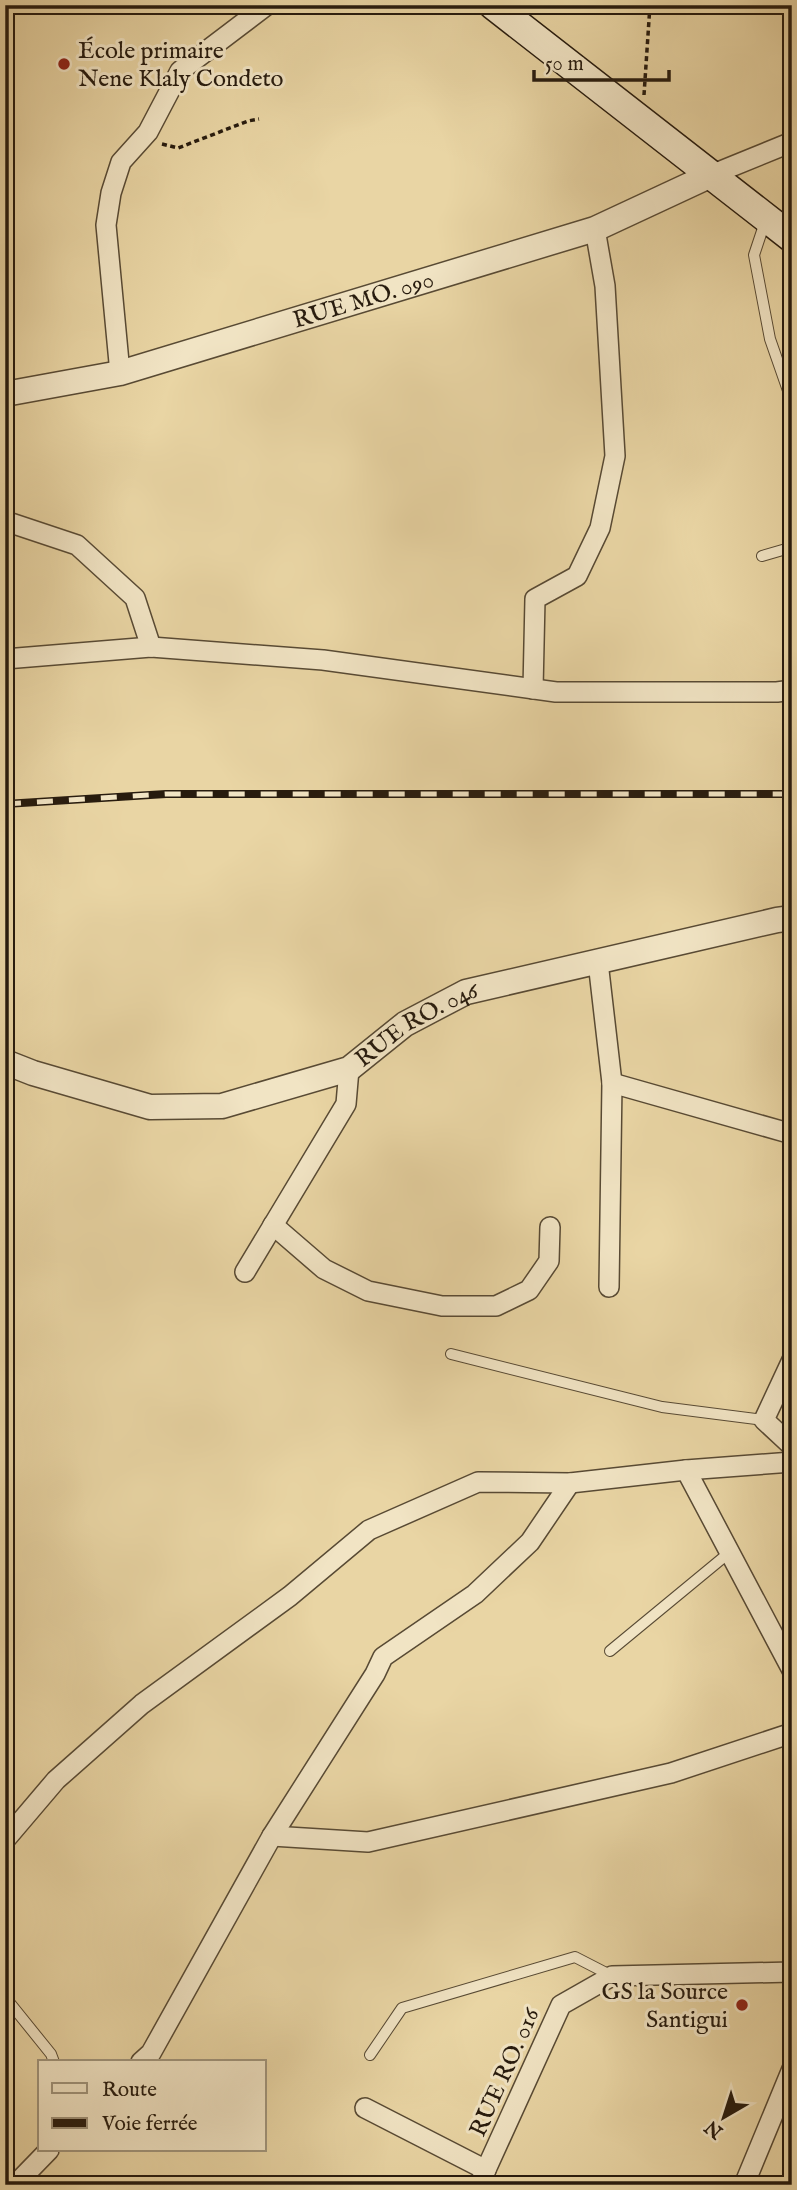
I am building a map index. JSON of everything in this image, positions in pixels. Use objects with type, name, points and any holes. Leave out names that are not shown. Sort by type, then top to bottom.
[{"type":"main road","points":[[493,5],[792,238]]},
{"type":"street","points":[[120,373],[106,225],[111,192],[121,162],[145,135],[180,71],[267,5]]},
{"type":"street","points":[[711,175],[792,142]]},
{"type":"street","name":"RUE MO. 090","points":[[5,394],[120,373],[595,229],[711,175]]},
{"type":"street","points":[[533,689],[536,599],[577,576],[600,528],[615,456],[605,286],[595,229]]},
{"type":"street","points":[[5,521],[77,545],[135,598],[152,648]]},
{"type":"street","points":[[5,659],[152,648],[323,660],[556,692],[792,690]]},
{"type":"street","name":"RUE RO. 046","points":[[5,1062],[33,1073],[150,1107],[222,1105],[349,1069],[405,1024],[466,992],[792,918]]},
{"type":"street","points":[[598,962],[612,1083],[609,1287]]},
{"type":"street","points":[[246,1272],[346,1104],[349,1069]]},
{"type":"street","points":[[612,1083],[792,1134]]},
{"type":"street","points":[[273,1225],[324,1269],[368,1291],[442,1306],[496,1306],[529,1290],[549,1261],[550,1227]]},
{"type":"street","points":[[792,1360],[764,1420],[792,1446]]},
{"type":"street","points":[[5,1840],[56,1780],[142,1704],[290,1596],[369,1530],[478,1482],[570,1483],[792,1462]]},
{"type":"street","points":[[686,1470],[792,1670]]},
{"type":"street","points":[[143,2060],[151,2053],[272,1836],[375,1674],[383,1657],[475,1594],[530,1542],[570,1483]]},
{"type":"street","points":[[272,1836],[368,1842],[671,1773],[792,1733]]},
{"type":"street","name":"RUE RO. 016","points":[[483,2177],[561,2005],[612,1976],[792,1972]]},
{"type":"street","points":[[744,2185],[792,2069]]},
{"type":"street","points":[[365,2108],[483,2177]]},
{"type":"street","points":[[15,2185],[47,2152]]},
{"type":"lane","points":[[767,219],[754,255],[770,339],[792,402]]},
{"type":"lane","points":[[762,556],[786,549],[792,540]]},
{"type":"lane","points":[[451,1354],[662,1407],[764,1420]]},
{"type":"lane","points":[[610,1651],[730,1552]]},
{"type":"lane","points":[[370,2055],[402,2008],[575,1956],[612,1976]]},
{"type":"lane","points":[[5,1997],[53,2060]]},
{"type":"path","points":[[642,121],[650,5]]},
{"type":"path","points":[[145,135],[161,144],[178,148],[247,121],[259,119]]},
{"type":"railway","points":[[5,804],[166,794],[792,794]]},
{"type":"place","name":"École primaire Nene Klaly Condeto","points":[[64,64]]},
{"type":"place","name":"GS la Source Santigui","points":[[742,2005]]}]
